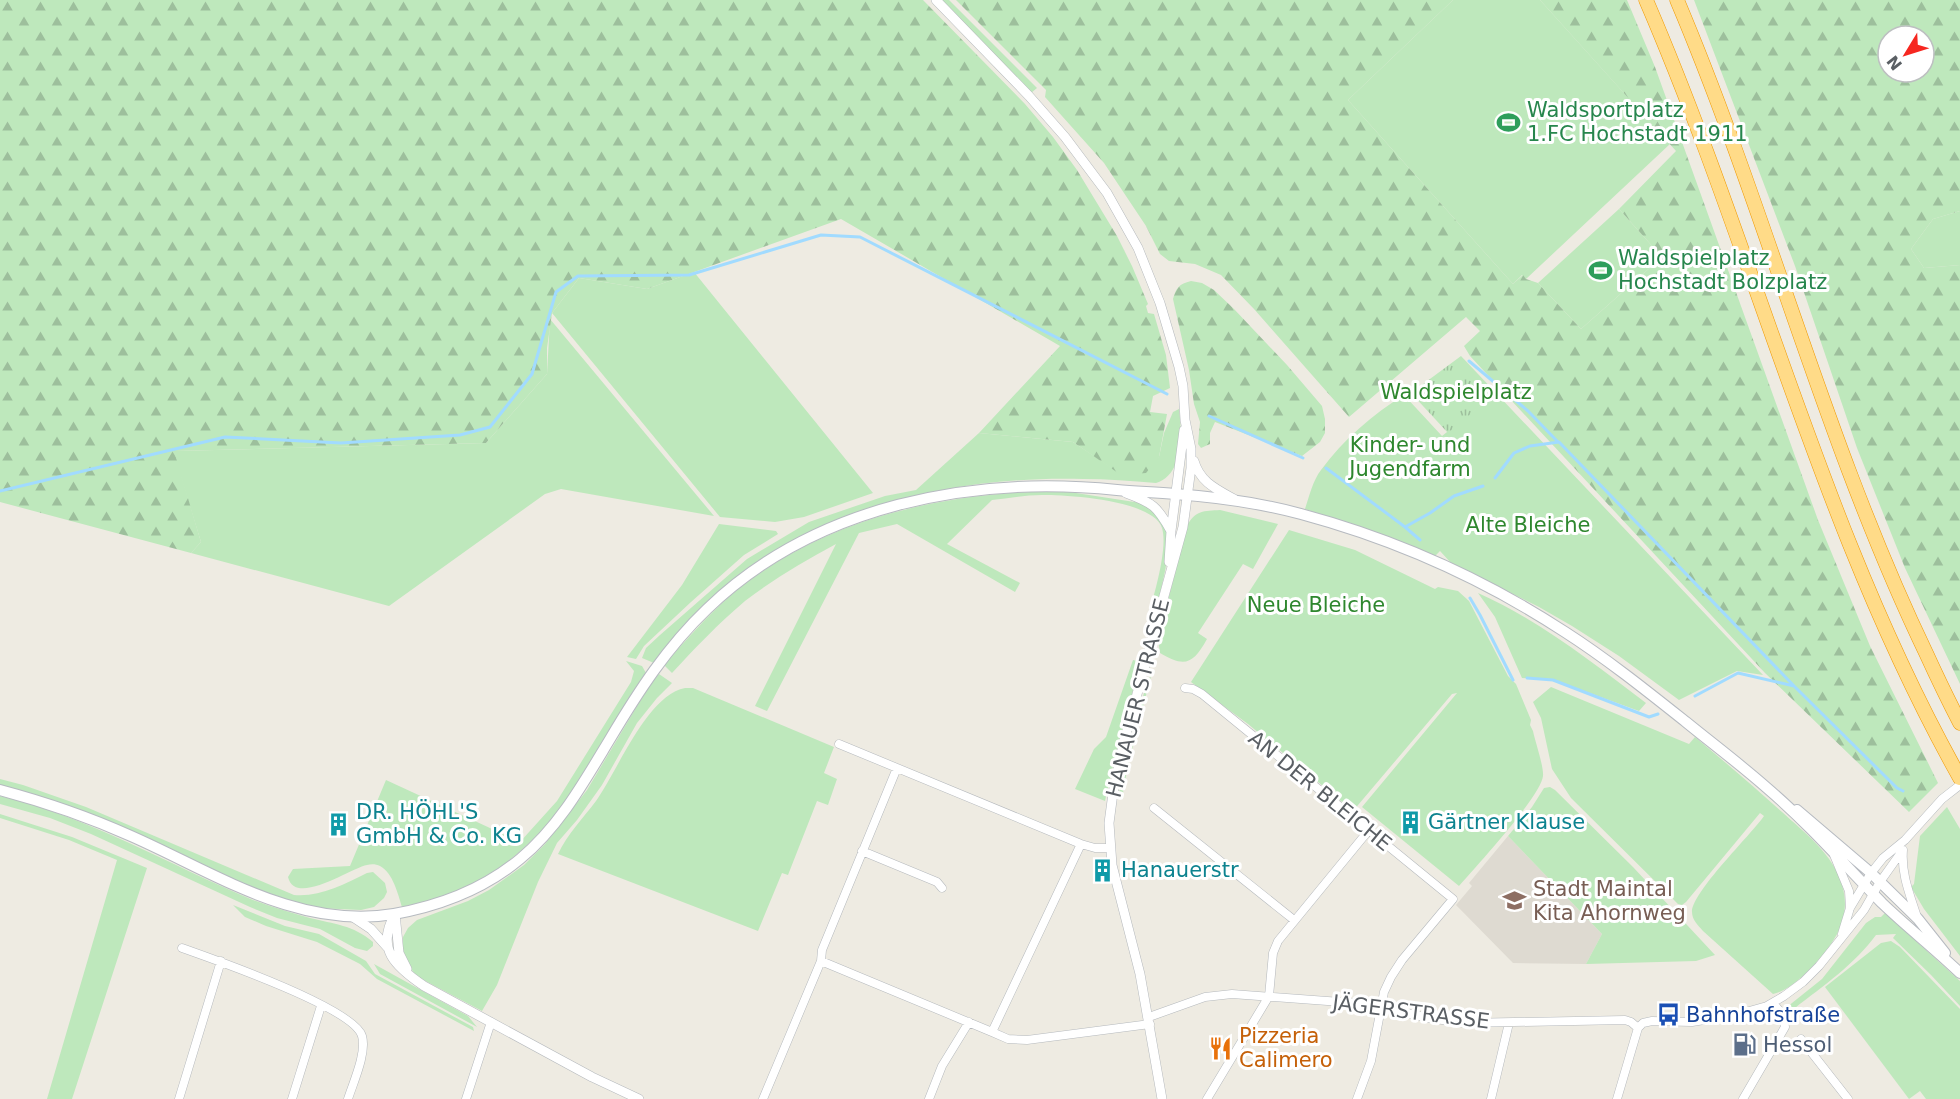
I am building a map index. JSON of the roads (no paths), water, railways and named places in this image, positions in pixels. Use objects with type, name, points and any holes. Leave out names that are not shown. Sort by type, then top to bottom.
[{"type":"highway","points":[[1646,0],[1742,248],[1834,507],[1902,664],[1960,778]]},
{"type":"highway","points":[[1677,0],[1733,143],[1871,530],[1900,599],[1960,723]]},
{"type":"main road","points":[[0,790],[67,810],[124,833],[263,897],[312,913],[353,917],[395,914],[439,903],[477,888],[511,866],[531,849],[569,805],[645,683],[678,640],[712,604],[768,560],[804,540],[849,520],[918,500],[993,488],[1043,485],[1188,495],[1239,501],[1301,514],[1394,544],[1447,566],[1564,631],[1623,672],[1810,819],[1871,873],[1918,920],[1934,937],[1959,971]]},
{"type":"main road","points":[[1773,792],[1874,894],[1959,971]]},
{"type":"street","points":[[936,0],[1047,116],[1093,173],[1117,209],[1138,248],[1168,326],[1183,386],[1185,420],[1198,472],[1214,488],[1239,501]]},
{"type":"street","name":"HANAUER STRASSE","points":[[1168,580],[1171,531],[1185,420]]},
{"type":"street","name":"HANAUER STRASSE","points":[[1162,1099],[1134,948],[1115,879],[1110,848],[1111,806],[1121,754],[1184,527],[1191,449]]},
{"type":"street","points":[[1119,490],[1149,502],[1162,514],[1171,531]]},
{"type":"street","name":"AN DER BLEICHE","points":[[1185,688],[1202,694],[1453,899],[1396,968],[1384,992],[1382,1007]]},
{"type":"street","points":[[839,744],[1081,844],[1095,848],[1110,848]]},
{"type":"street","points":[[763,1099],[821,961],[822,950],[897,768]]},
{"type":"street","points":[[1840,938],[1850,908],[1871,873],[1942,799],[1960,785]]},
{"type":"street","points":[[1154,808],[1294,920]]},
{"type":"street","points":[[1207,1099],[1269,996],[1274,949],[1278,941],[1369,830]]},
{"type":"street","points":[[1743,1099],[1785,1027],[1781,1010],[1773,1003],[1795,989],[1813,973],[1864,909],[1902,851],[1905,840]]},
{"type":"street","points":[[992,1032],[1081,844]]},
{"type":"street","points":[[1831,850],[1849,891],[1850,908]]},
{"type":"street","points":[[862,851],[937,882],[942,888]]},
{"type":"street","points":[[1902,851],[1906,885],[1918,920]]},
{"type":"street","points":[[389,950],[387,930],[395,914]]},
{"type":"street","points":[[395,914],[399,953],[413,978]]},
{"type":"street","points":[[353,917],[376,934],[402,971],[592,1077],[639,1099]]},
{"type":"street","points":[[182,948],[262,977],[354,1025],[362,1036],[363,1044],[360,1062],[348,1099]]},
{"type":"street","points":[[179,1099],[221,961]]},
{"type":"street","name":"JÄGERSTRASSE","points":[[821,961],[1008,1039],[1022,1041],[1149,1020],[1215,995],[1232,994],[1368,1004],[1428,1018],[1485,1024],[1624,1020],[1638,1028],[1643,1023],[1652,1021],[1692,1022],[1720,1018],[1773,1003]]},
{"type":"street","points":[[292,1099],[321,1006]]},
{"type":"street","points":[[1357,1099],[1371,1061],[1382,1007]]},
{"type":"street","points":[[466,1099],[491,1022]]},
{"type":"street","points":[[929,1099],[942,1066],[969,1022]]},
{"type":"street","points":[[1491,1099],[1509,1023]]},
{"type":"street","points":[[1617,1099],[1638,1028]]},
{"type":"street","points":[[1801,1039],[1848,1099]]},
{"type":"waterway","points":[[0,491],[225,437],[341,443],[460,435],[490,427],[532,374],[556,292],[578,276],[689,275],[821,235],[860,237],[1167,394]]},
{"type":"waterway","points":[[1469,361],[1528,411],[1558,442]]},
{"type":"waterway","points":[[1209,416],[1303,458]]},
{"type":"waterway","points":[[1495,478],[1514,453],[1530,446],[1559,442],[1794,686]]},
{"type":"waterway","points":[[1326,468],[1420,540]]},
{"type":"waterway","points":[[1405,527],[1454,496],[1483,486]]},
{"type":"waterway","points":[[1470,598],[1513,680]]},
{"type":"waterway","points":[[1695,696],[1738,673],[1794,686],[1897,788],[1903,791]]},
{"type":"waterway","points":[[1527,678],[1553,680],[1649,717],[1658,714]]},
{"type":"place","name":"Waldsportplatz 1.FC Hochstadt 1911","points":[[1509,122]]},
{"type":"place","name":"Waldspielplatz Hochstadt Bolzplatz","points":[[1600,270]]},
{"type":"place","name":"Gärtner Klause","points":[[1410,822]]},
{"type":"place","name":"DR. HÖHL'S GmbH & Co. KG","points":[[338,824]]},
{"type":"place","name":"Hanauerstr","points":[[1103,870]]},
{"type":"place","name":"Stadt Maintal Kita Ahornweg","points":[[1515,901]]},
{"type":"place","name":"Bahnhofstraße","points":[[1668,1015]]},
{"type":"place","name":"Hessol","points":[[1745,1045]]},
{"type":"place","name":"Pizzeria Calimero","points":[[1221,1048]]},
{"type":"park label","name":"Waldspielplatz","points":[[1456,392]]},
{"type":"park label","name":"Kinder- und Jugendfarm","points":[[1410,457]]},
{"type":"park label","name":"Alte Bleiche","points":[[1528,525]]},
{"type":"park label","name":"Neue Bleiche","points":[[1316,605]]}]
